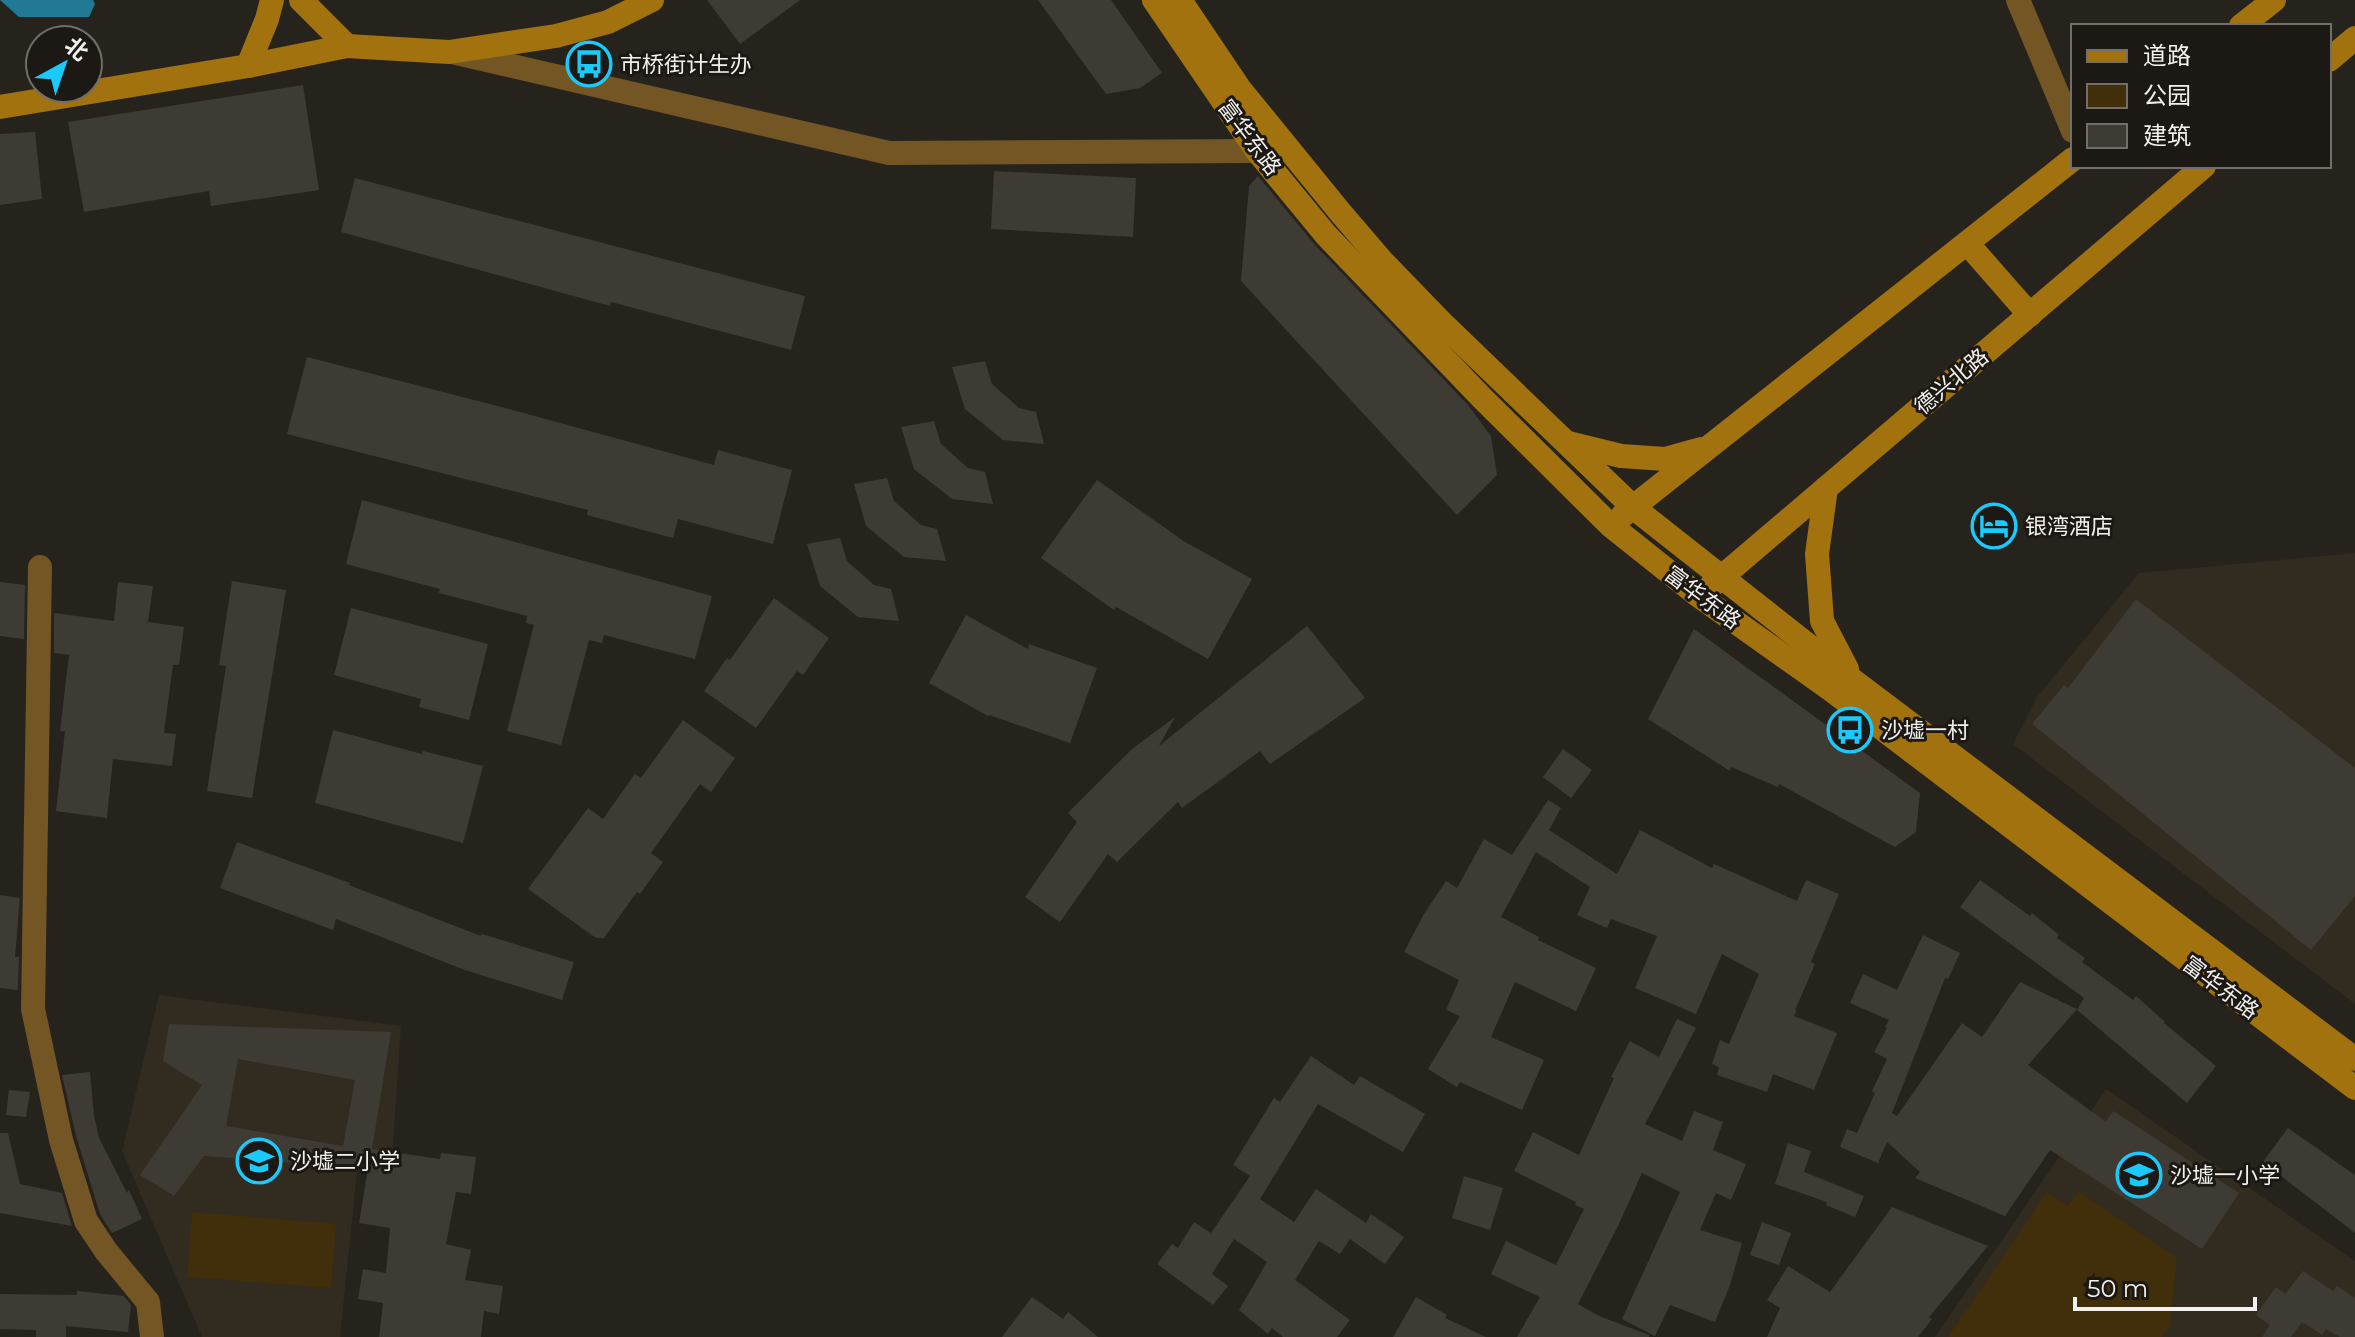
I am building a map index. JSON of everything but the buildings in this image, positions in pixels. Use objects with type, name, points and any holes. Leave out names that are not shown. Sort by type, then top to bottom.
[{"type":"main road","points":[[248,66],[272,0]]},
{"type":"main road","points":[[301,0],[347,46]]},
{"type":"main road","points":[[0,107],[248,66],[347,46],[449,52],[569,33],[608,22],[652,0]]},
{"type":"main road","name":"富华东路","points":[[1154,0],[1257,151],[1326,235],[1482,398],[1610,525],[1699,596],[1830,689],[2355,1088]]},
{"type":"main road","name":"富华东路","points":[[1180,0],[1239,88],[1350,225],[1444,325],[1634,508],[1851,679],[2355,1059]]},
{"type":"main road","points":[[2244,24],[2274,0]]},
{"type":"main road","points":[[2331,58],[2355,38]]},
{"type":"main road","points":[[1610,525],[2071,161]]},
{"type":"main road","name":"德兴北路","points":[[1699,596],[2202,168]]},
{"type":"main road","points":[[1967,243],[2030,315]]},
{"type":"main road","points":[[1566,443],[1621,456],[1665,459],[1711,447]]},
{"type":"main road","points":[[1826,488],[1817,554],[1822,621],[1851,679]]},
{"type":"street","points":[[2018,0],[2071,126]]},
{"type":"street","points":[[449,52],[889,153],[1257,151]]},
{"type":"street","points":[[40,567],[33,1009],[61,1140],[86,1221],[148,1302],[152,1337]]},
{"type":"shaded area","points":[[2355,553],[2355,1004],[2013,744],[2037,697],[2139,573]]},
{"type":"shaded area","name":"沙墟二小学","points":[[159,995],[401,1026],[391,1173],[357,1171],[340,1337],[202,1337],[122,1151]]},
{"type":"shaded area","name":"沙墟一小学","points":[[2106,1089],[2355,1261],[2355,1337],[1935,1337]]},
{"type":"green space","points":[[2078,1191],[2177,1258],[2170,1326],[2162,1337],[1948,1337],[2047,1192],[2068,1206]]},
{"type":"green space","points":[[192,1212],[336,1224],[331,1288],[187,1277]]},
{"type":"water","points":[[0,0],[93,0],[95,4],[89,17],[19,17]]},
{"type":"place","name":"市桥街计生办","points":[[589,64]]},
{"type":"place","name":"银湾酒店","points":[[1994,526]]},
{"type":"place","name":"沙墟一村","points":[[1850,730]]},
{"type":"place","name":"沙墟二小学","points":[[259,1161]]},
{"type":"place","name":"沙墟一小学","points":[[2139,1175]]}]
